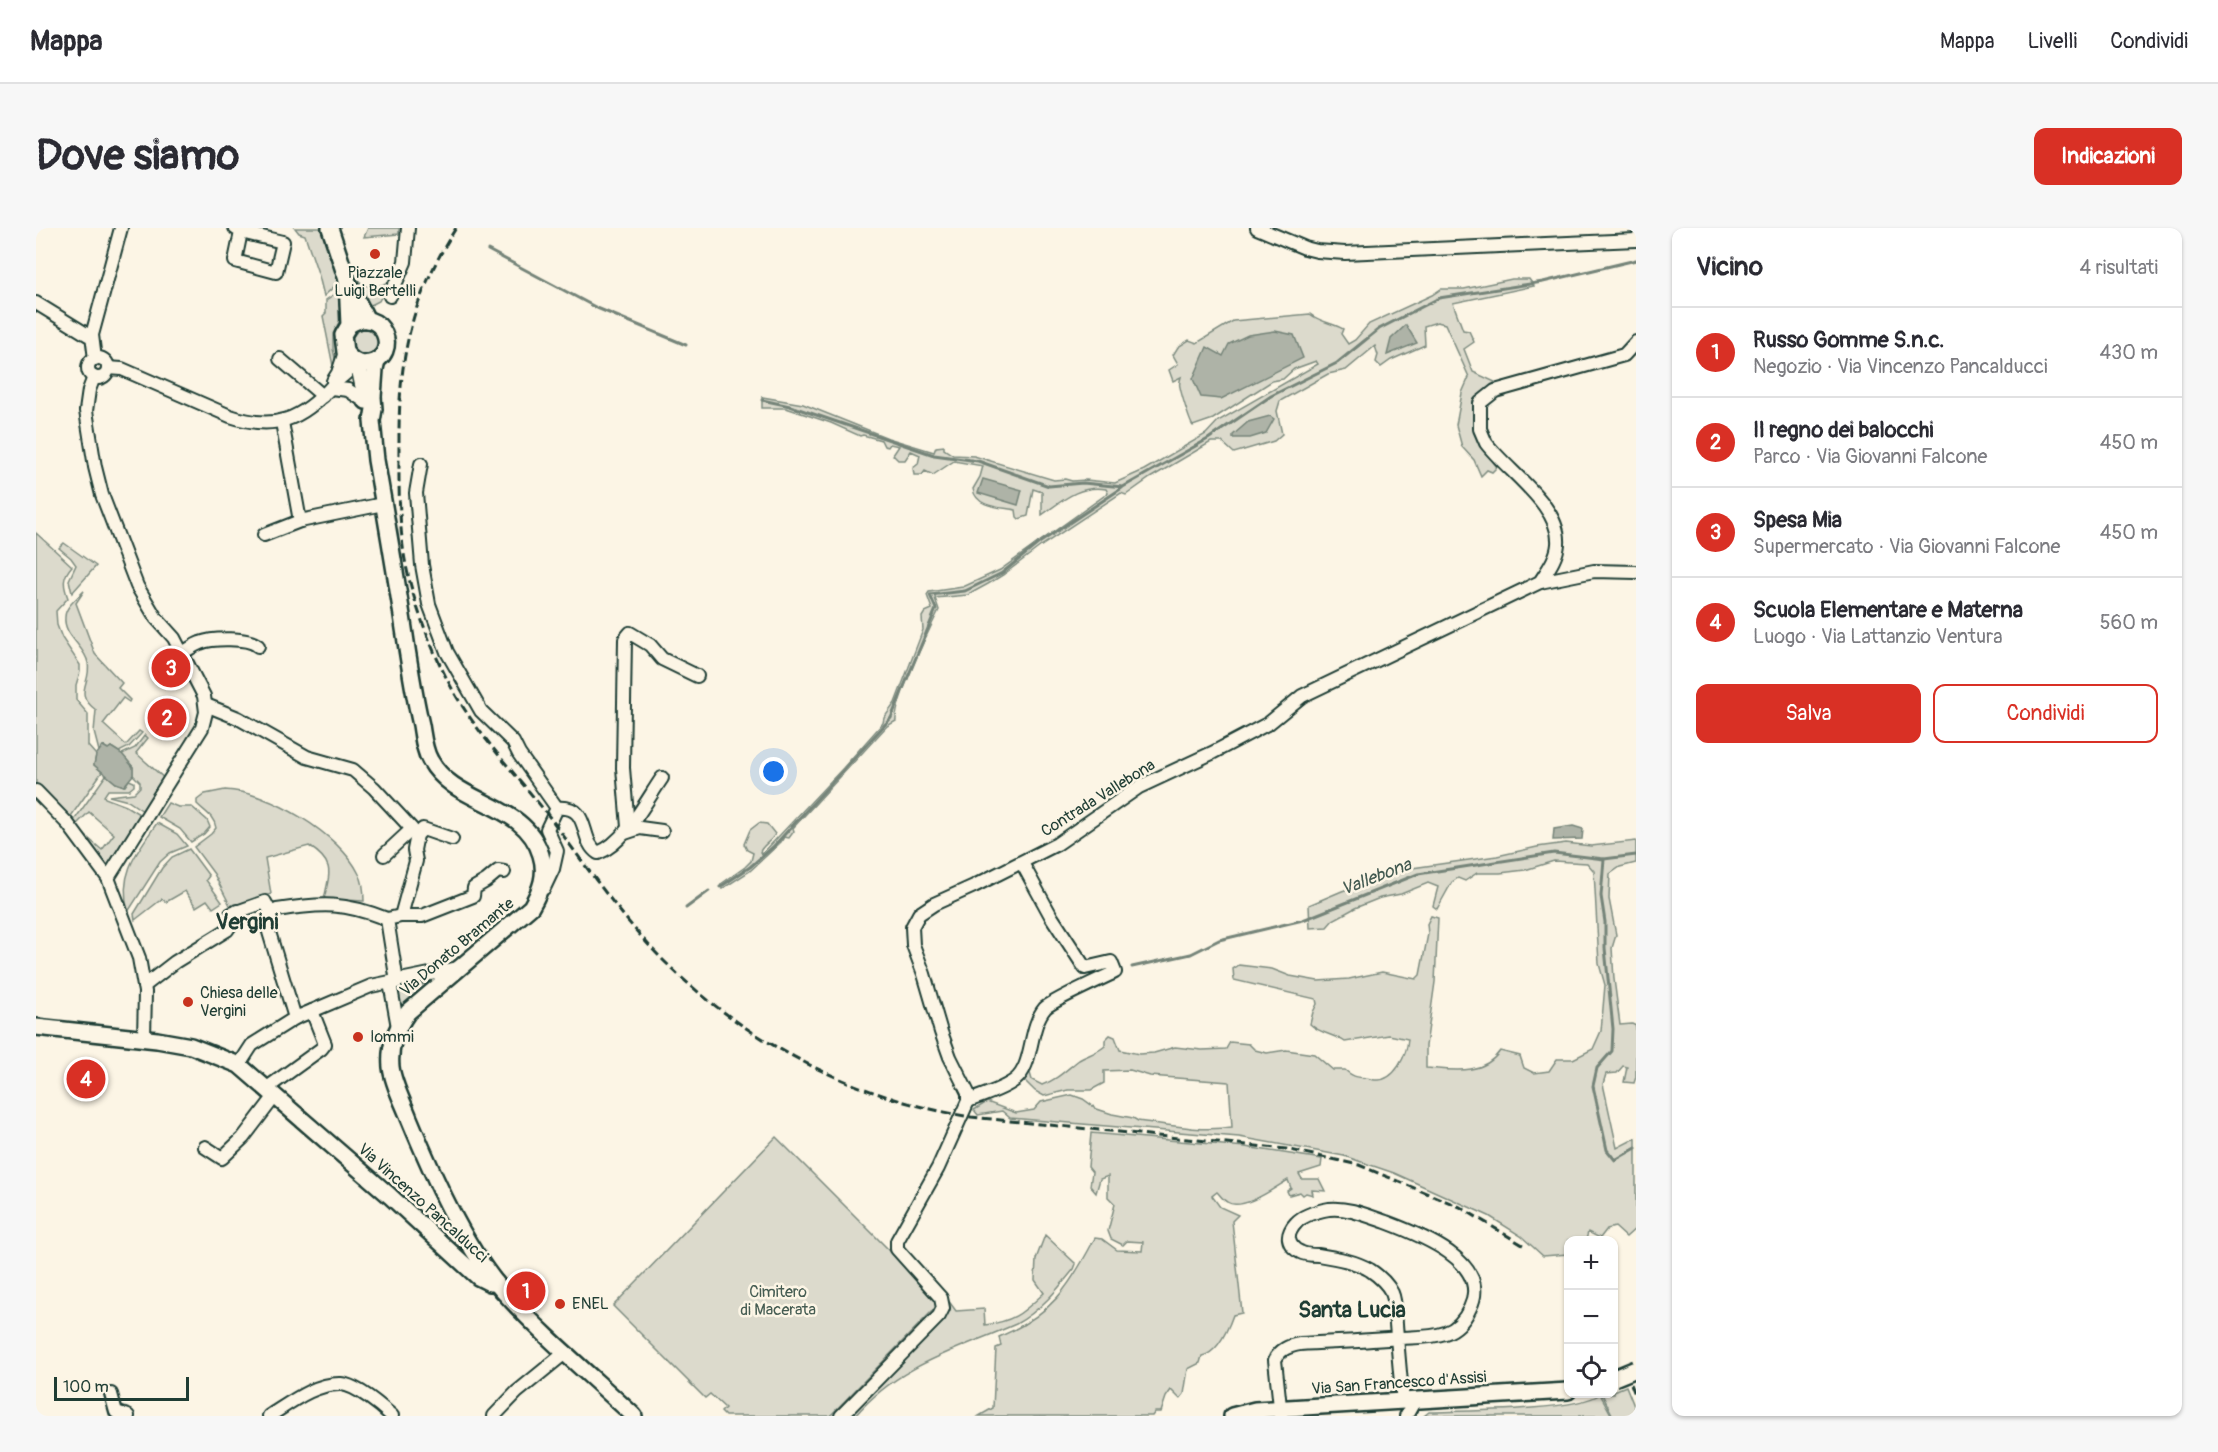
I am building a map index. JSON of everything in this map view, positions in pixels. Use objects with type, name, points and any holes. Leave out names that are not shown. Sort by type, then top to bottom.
[{"type":"main road","name":"Via Donato Bramante","points":[[330,228],[347,280],[367,320],[379,325],[386,336],[386,349],[377,360],[375,369],[372,421]]},
{"type":"main road","name":"Via Donato Bramante","points":[[347,280],[349,326],[345,330],[342,341],[353,359],[372,421],[413,689],[429,758],[434,767],[447,780],[517,819],[529,831],[538,846],[543,861],[543,880],[538,896],[531,907],[422,998],[408,1012],[398,1027],[391,1046],[391,1066],[400,1096],[421,1146],[453,1212],[496,1283]]},
{"type":"main road","points":[[349,326],[354,322],[367,320]]},
{"type":"main road","points":[[353,359],[371,363],[377,360]]},
{"type":"main road","name":"Via Vincenzo Pancalducci","points":[[36,1027],[144,1038],[191,1047],[239,1065],[478,1277],[490,1283],[496,1283],[518,1308],[634,1416]]},
{"type":"main road","points":[[1618,1376],[1636,1369]]},
{"type":"main road","name":"Via San Francesco d'Assisi","points":[[1232,1416],[1255,1410],[1281,1412],[1408,1406],[1564,1391]]},
{"type":"main road","points":[[1248,1416],[1281,1412]]},
{"type":"street","points":[[95,359],[92,336],[121,228]]},
{"type":"street","points":[[390,296],[405,262],[408,228]]},
{"type":"street","points":[[1257,228],[1305,248],[1345,253],[1636,240]]},
{"type":"street","points":[[36,303],[92,336]]},
{"type":"street","points":[[1540,582],[1551,566],[1558,546],[1558,527],[1549,510],[1486,443],[1480,429],[1480,403],[1495,391],[1624,355],[1636,342]]},
{"type":"street","points":[[95,359],[104,360],[108,368],[104,377],[94,377],[88,368],[90,362],[95,359]]},
{"type":"street","points":[[280,359],[327,392],[348,390],[366,402]]},
{"type":"street","points":[[108,368],[122,369],[247,422],[282,422],[303,413],[327,392],[338,373],[353,359]]},
{"type":"street","points":[[94,377],[89,390],[86,411],[102,495],[137,586],[156,618],[174,638],[204,696],[206,705],[202,728],[108,878]]},
{"type":"street","points":[[282,422],[300,521]]},
{"type":"street","points":[[421,464],[416,493],[422,565],[429,604],[447,652],[481,711],[513,742],[557,808]]},
{"type":"street","points":[[264,535],[300,521],[383,504]]},
{"type":"street","name":"Contrada Vallebona","points":[[968,1101],[968,1093],[950,1057],[913,945],[912,927],[924,909],[1058,844],[1139,787],[1269,723],[1302,696],[1476,611],[1540,582],[1594,571],[1636,572]]},
{"type":"street","points":[[626,830],[623,768],[625,639],[630,633],[650,645],[662,659],[697,676]]},
{"type":"street","points":[[182,653],[210,640],[244,639],[254,641],[258,646]]},
{"type":"street","points":[[206,705],[238,718],[307,756],[353,770],[374,788],[412,829],[384,855]]},
{"type":"street","points":[[557,808],[574,811],[581,818],[591,848],[598,853],[605,850],[626,830],[662,778]]},
{"type":"street","points":[[36,791],[68,824],[108,878],[118,900],[139,958],[144,986],[144,1038]]},
{"type":"street","points":[[538,896],[554,869],[557,851],[547,829],[557,808]]},
{"type":"street","points":[[626,830],[640,828],[662,831]]},
{"type":"street","points":[[401,916],[416,861],[414,850],[417,835],[423,829],[452,839]]},
{"type":"street","points":[[118,900],[120,874],[128,849]]},
{"type":"street","points":[[841,1416],[939,1316],[942,1308],[941,1298],[902,1257],[897,1249],[897,1241],[938,1168],[968,1101],[1017,1079],[1027,1060],[1030,1039],[1046,1007],[1115,972],[1111,962],[1085,968],[1051,916],[1022,862]]},
{"type":"street","points":[[271,913],[277,910],[319,904],[363,910],[387,919],[422,916],[473,896],[474,888],[498,871],[504,872]]},
{"type":"street","points":[[144,986],[175,962],[227,930],[233,912],[265,902],[271,913],[269,932],[295,1018]]},
{"type":"street","points":[[387,919],[398,1027]]},
{"type":"street","points":[[239,1065],[252,1046],[295,1018],[371,986],[459,968]]},
{"type":"street","points":[[206,1147],[222,1158],[243,1138],[271,1092],[325,1044],[312,1011]]},
{"type":"street","points":[[1281,1412],[1275,1360],[1278,1353],[1285,1348],[1300,1344],[1397,1338],[1447,1333],[1467,1316],[1473,1303],[1475,1289],[1472,1278],[1457,1259],[1441,1246],[1426,1238],[1350,1211],[1329,1209],[1308,1214],[1298,1220],[1292,1226],[1288,1238],[1292,1246],[1300,1252],[1353,1262],[1370,1269],[1388,1286],[1393,1296],[1397,1338],[1408,1406]]},
{"type":"street","points":[[495,1416],[517,1392],[566,1352]]},
{"type":"street","points":[[269,1416],[298,1398],[324,1386],[343,1384],[366,1395],[392,1416]]},
{"type":"street","points":[[111,1394],[116,1412],[128,1416]]},
{"type":"green space","points":[[295,228],[323,228],[340,281],[324,296],[305,235],[299,233]]},
{"type":"green space","points":[[368,228],[399,228],[399,234],[364,237]]},
{"type":"green space","points":[[354,275],[370,287],[389,282],[379,301],[371,305],[363,299]]},
{"type":"green space","points":[[1512,279],[1529,279],[1534,286],[1453,303],[1463,330],[1469,331],[1474,342],[1464,349],[1473,372],[1495,382],[1479,403],[1473,418],[1479,440],[1497,467],[1492,472],[1487,470],[1481,476],[1474,460],[1462,447],[1456,425],[1462,393],[1469,377],[1445,324],[1437,322],[1424,326],[1425,345],[1381,367],[1376,362],[1378,355],[1375,346],[1346,370],[1328,374],[1280,401],[1277,411],[1282,434],[1274,441],[1234,453],[1222,442],[1211,442],[1126,495],[1121,493],[988,584],[968,595],[935,598],[939,610],[900,698],[896,721],[887,726],[793,828],[794,831],[789,838],[784,837],[750,871],[722,889],[721,884],[751,861],[753,853],[747,850],[744,844],[750,830],[759,823],[767,824],[775,834],[761,850],[762,854],[883,723],[895,703],[923,630],[922,617],[925,612],[932,609],[927,595],[929,592],[963,587],[1000,570],[1108,493],[1106,489],[1096,488],[1079,492],[1064,499],[1042,515],[1042,492],[1033,489],[1028,516],[1019,519],[1016,510],[990,506],[975,495],[973,489],[983,466],[954,461],[933,475],[925,471],[922,475],[914,475],[913,468],[918,464],[920,455],[911,451],[905,460],[898,460],[893,455],[899,446],[890,444],[888,447],[884,446],[881,440],[860,436],[831,423],[786,408],[762,408],[762,397],[803,404],[888,438],[934,452],[936,447],[944,446],[944,449],[953,455],[974,456],[1054,480],[1115,483],[1144,470],[1206,434],[1218,421],[1318,364],[1316,361],[1294,369],[1283,379],[1272,381],[1213,419],[1193,426],[1181,390],[1181,377],[1173,381],[1169,370],[1178,364],[1173,355],[1178,347],[1189,340],[1197,343],[1233,321],[1310,314],[1343,329],[1341,334],[1348,344],[1355,340],[1369,324],[1441,289],[1464,289]]},
{"type":"green space","points":[[342,289],[342,316],[333,334],[336,363],[333,375],[323,316],[326,313],[326,300]]},
{"type":"green space","points":[[365,329],[374,333],[378,342],[374,351],[365,355],[356,351],[352,342],[356,333]]},
{"type":"green space","points":[[36,533],[72,566],[64,581],[68,598],[56,611],[57,625],[62,638],[80,665],[76,700],[88,714],[88,746],[96,755],[94,765],[102,772],[69,819],[36,785]]},
{"type":"green space","points":[[64,543],[96,566],[72,593],[69,580],[76,565],[59,548]]},
{"type":"green space","points":[[84,591],[76,603],[95,654],[122,683],[118,688],[130,700],[129,702],[123,698],[103,724],[126,745],[139,731],[142,733],[129,747],[119,752],[111,747],[108,749],[103,746],[99,751],[94,732],[96,710],[89,704],[84,693],[89,670],[88,663],[65,624],[67,610]]},
{"type":"green space","points":[[145,735],[148,738],[136,753],[166,780],[146,813],[128,801],[109,796],[134,793],[140,787],[140,782],[133,775],[133,767],[122,754],[135,748]]},
{"type":"green space","points":[[106,775],[116,783],[125,786],[129,780],[134,782],[134,786],[129,790],[108,790],[105,798],[126,806],[144,817],[109,866],[100,859],[81,832],[102,850],[114,834],[89,812],[76,825],[73,822]]},
{"type":"green space","points":[[225,790],[242,792],[281,806],[320,830],[350,859],[361,880],[364,901],[324,899],[329,875],[327,863],[309,846],[265,858],[271,894],[233,911],[214,874],[194,847],[216,828],[211,817],[197,804],[197,800],[205,794]]},
{"type":"green space","points":[[168,803],[178,807],[192,807],[207,820],[210,827],[191,842],[180,829],[159,817]]},
{"type":"green space","points":[[157,823],[177,834],[187,846],[170,853],[160,862],[128,912],[125,886],[127,875],[136,854]]},
{"type":"green space","points":[[1636,841],[1636,863],[1620,867],[1610,874],[1609,899],[1616,935],[1612,948],[1620,1025],[1636,1026],[1636,1077],[1634,1083],[1624,1082],[1627,1067],[1623,1066],[1617,1073],[1606,1074],[1603,1084],[1617,1148],[1636,1138],[1636,1228],[1626,1237],[1615,1227],[1607,1229],[1602,1236],[1588,1232],[1587,1236],[1564,1236],[1564,1254],[1543,1256],[1521,1236],[1489,1216],[1394,1173],[1344,1156],[1239,1137],[1010,1118],[1002,1111],[978,1115],[974,1110],[987,1102],[1016,1113],[1034,1110],[1041,1102],[1072,1095],[1083,1099],[1097,1109],[1138,1121],[1197,1128],[1232,1127],[1229,1082],[1150,1076],[1130,1070],[1104,1071],[1104,1083],[1091,1090],[1068,1090],[1044,1096],[1035,1091],[1022,1078],[1028,1066],[1032,1080],[1042,1085],[1047,1083],[1079,1060],[1105,1046],[1105,1040],[1110,1035],[1115,1037],[1120,1050],[1139,1054],[1154,1053],[1175,1047],[1202,1050],[1226,1049],[1230,1042],[1249,1044],[1255,1050],[1267,1053],[1286,1050],[1314,1054],[1333,1070],[1345,1070],[1357,1077],[1374,1080],[1388,1077],[1399,1066],[1408,1039],[1389,1035],[1345,1042],[1310,1024],[1317,1004],[1316,999],[1234,980],[1233,969],[1239,965],[1272,969],[1290,976],[1318,981],[1349,979],[1382,972],[1416,979],[1420,975],[1428,934],[1427,924],[1431,916],[1438,918],[1435,982],[1426,1046],[1426,1068],[1467,1070],[1476,1068],[1493,1059],[1500,1051],[1520,1056],[1524,1068],[1534,1073],[1549,1071],[1557,1059],[1573,1059],[1593,1049],[1601,1031],[1605,985],[1599,964],[1594,871],[1587,863],[1554,861],[1525,870],[1477,873],[1465,881],[1458,878],[1452,882],[1437,909],[1433,906],[1438,887],[1428,883],[1355,908],[1333,920],[1327,927],[1310,928],[1309,905],[1342,891],[1412,868],[1566,843],[1591,846]]},
{"type":"green space","points":[[189,849],[209,876],[206,880],[222,902],[213,908],[207,900],[196,907],[185,891],[166,902],[162,899],[135,920],[134,914],[162,868],[172,857]]},
{"type":"green space","points":[[430,983],[400,1011],[397,989]]},
{"type":"green space","points":[[1091,1133],[1245,1147],[1322,1159],[1321,1167],[1299,1174],[1302,1179],[1319,1179],[1325,1191],[1312,1190],[1313,1195],[1306,1193],[1303,1195],[1300,1192],[1289,1195],[1287,1191],[1291,1188],[1288,1180],[1259,1197],[1241,1204],[1227,1202],[1217,1192],[1212,1196],[1220,1207],[1238,1215],[1232,1221],[1242,1313],[1233,1315],[1218,1345],[1202,1356],[1200,1363],[1188,1369],[1184,1394],[1180,1399],[1171,1390],[1161,1412],[1155,1412],[1152,1416],[979,1416],[993,1408],[996,1348],[1001,1346],[999,1337],[1033,1319],[1057,1298],[1095,1238],[1102,1239],[1117,1250],[1142,1251],[1143,1242],[1127,1241],[1123,1245],[1111,1239],[1108,1231],[1115,1204],[1108,1197],[1108,1176],[1100,1179],[1096,1193],[1090,1186],[1092,1172],[1088,1167]]},
{"type":"green space","name":"Cimitero di Macerata","points":[[776,1137],[934,1295],[937,1306],[830,1416],[725,1416],[721,1412],[725,1408],[710,1394],[705,1398],[613,1306]]},
{"type":"green space","points":[[1045,1235],[1076,1264],[1048,1300],[1016,1324],[950,1351],[909,1371],[872,1398],[855,1416],[846,1416],[941,1323],[947,1310],[945,1296],[956,1311],[984,1309],[985,1325],[1004,1321],[1024,1311],[1044,1293],[1035,1280],[1036,1259]]},
{"type":"green space","points":[[1626,1386],[1636,1416],[1613,1416],[1604,1398],[1618,1398],[1618,1389]]},
{"type":"green space","points":[[1602,1398],[1612,1416],[1424,1416],[1429,1412],[1545,1407]]},
{"type":"shaded area","points":[[1406,325],[1417,343],[1387,355],[1391,339]]},
{"type":"shaded area","points":[[1275,331],[1294,335],[1303,358],[1221,399],[1201,397],[1193,379],[1207,347],[1223,356],[1229,344],[1248,335]]},
{"type":"shaded area","points":[[1270,416],[1274,419],[1266,433],[1250,438],[1233,438],[1233,435],[1248,422]]},
{"type":"shaded area","points":[[983,479],[1022,490],[1018,505],[978,493]]},
{"type":"shaded area","points":[[103,746],[108,749],[111,747],[122,754],[133,767],[133,775],[124,786],[116,783],[94,765],[96,755]]},
{"type":"shaded area","points":[[1573,826],[1583,829],[1582,839],[1553,840],[1554,829]]},
{"type":"waterway","points":[[488,250],[597,308],[686,345]]},
{"type":"waterway","points":[[762,400],[790,406],[934,455],[978,461],[1049,486],[1083,483],[1123,487],[1208,439],[1271,396],[1337,363],[1379,329],[1439,298],[1543,282],[1636,260]]},
{"type":"waterway","points":[[720,887],[750,867],[773,847],[891,718],[936,609],[930,595],[965,591],[1002,573],[1039,543],[1122,488]]},
{"type":"waterway","name":"Vallebona","points":[[1132,967],[1191,954],[1219,940],[1303,920],[1418,874],[1554,853],[1604,859],[1636,855]]},
{"type":"waterway","points":[[1604,859],[1601,896],[1613,1029],[1612,1051],[1597,1068],[1593,1086],[1607,1150],[1615,1160],[1636,1148]]},
{"type":"waterway","points":[[686,908],[709,891]]},
{"type":"railway","points":[[456,228],[434,266],[421,297],[408,338],[403,370],[399,420],[399,480],[402,539],[407,572],[426,633],[463,707],[592,875],[661,958],[728,1016],[765,1040],[804,1062],[885,1096],[971,1117],[1286,1149],[1359,1165],[1460,1207],[1526,1247]]},
{"type":"railway","points":[[1631,1384],[1636,1397]]},
{"type":"place","name":"Piazzale Luigi Bertelli","points":[[375,254]]},
{"type":"place","name":"Spesa Mia","points":[[171,668]]},
{"type":"place","name":"Il regno dei balocchi","points":[[167,718]]},
{"type":"place","name":"Chiesa delle Vergini","points":[[188,1002]]},
{"type":"place","name":"Iommi","points":[[358,1037]]},
{"type":"place","name":"Scuola Elementare e Materna","points":[[86,1079]]},
{"type":"place","name":"Russo Gomme S.n.c.","points":[[526,1291]]},
{"type":"place","name":"ENEL","points":[[560,1304]]},
{"type":"district","name":"Vergini","points":[[247,922]]},
{"type":"district","name":"Santa Lucia","points":[[1352,1310]]}]
